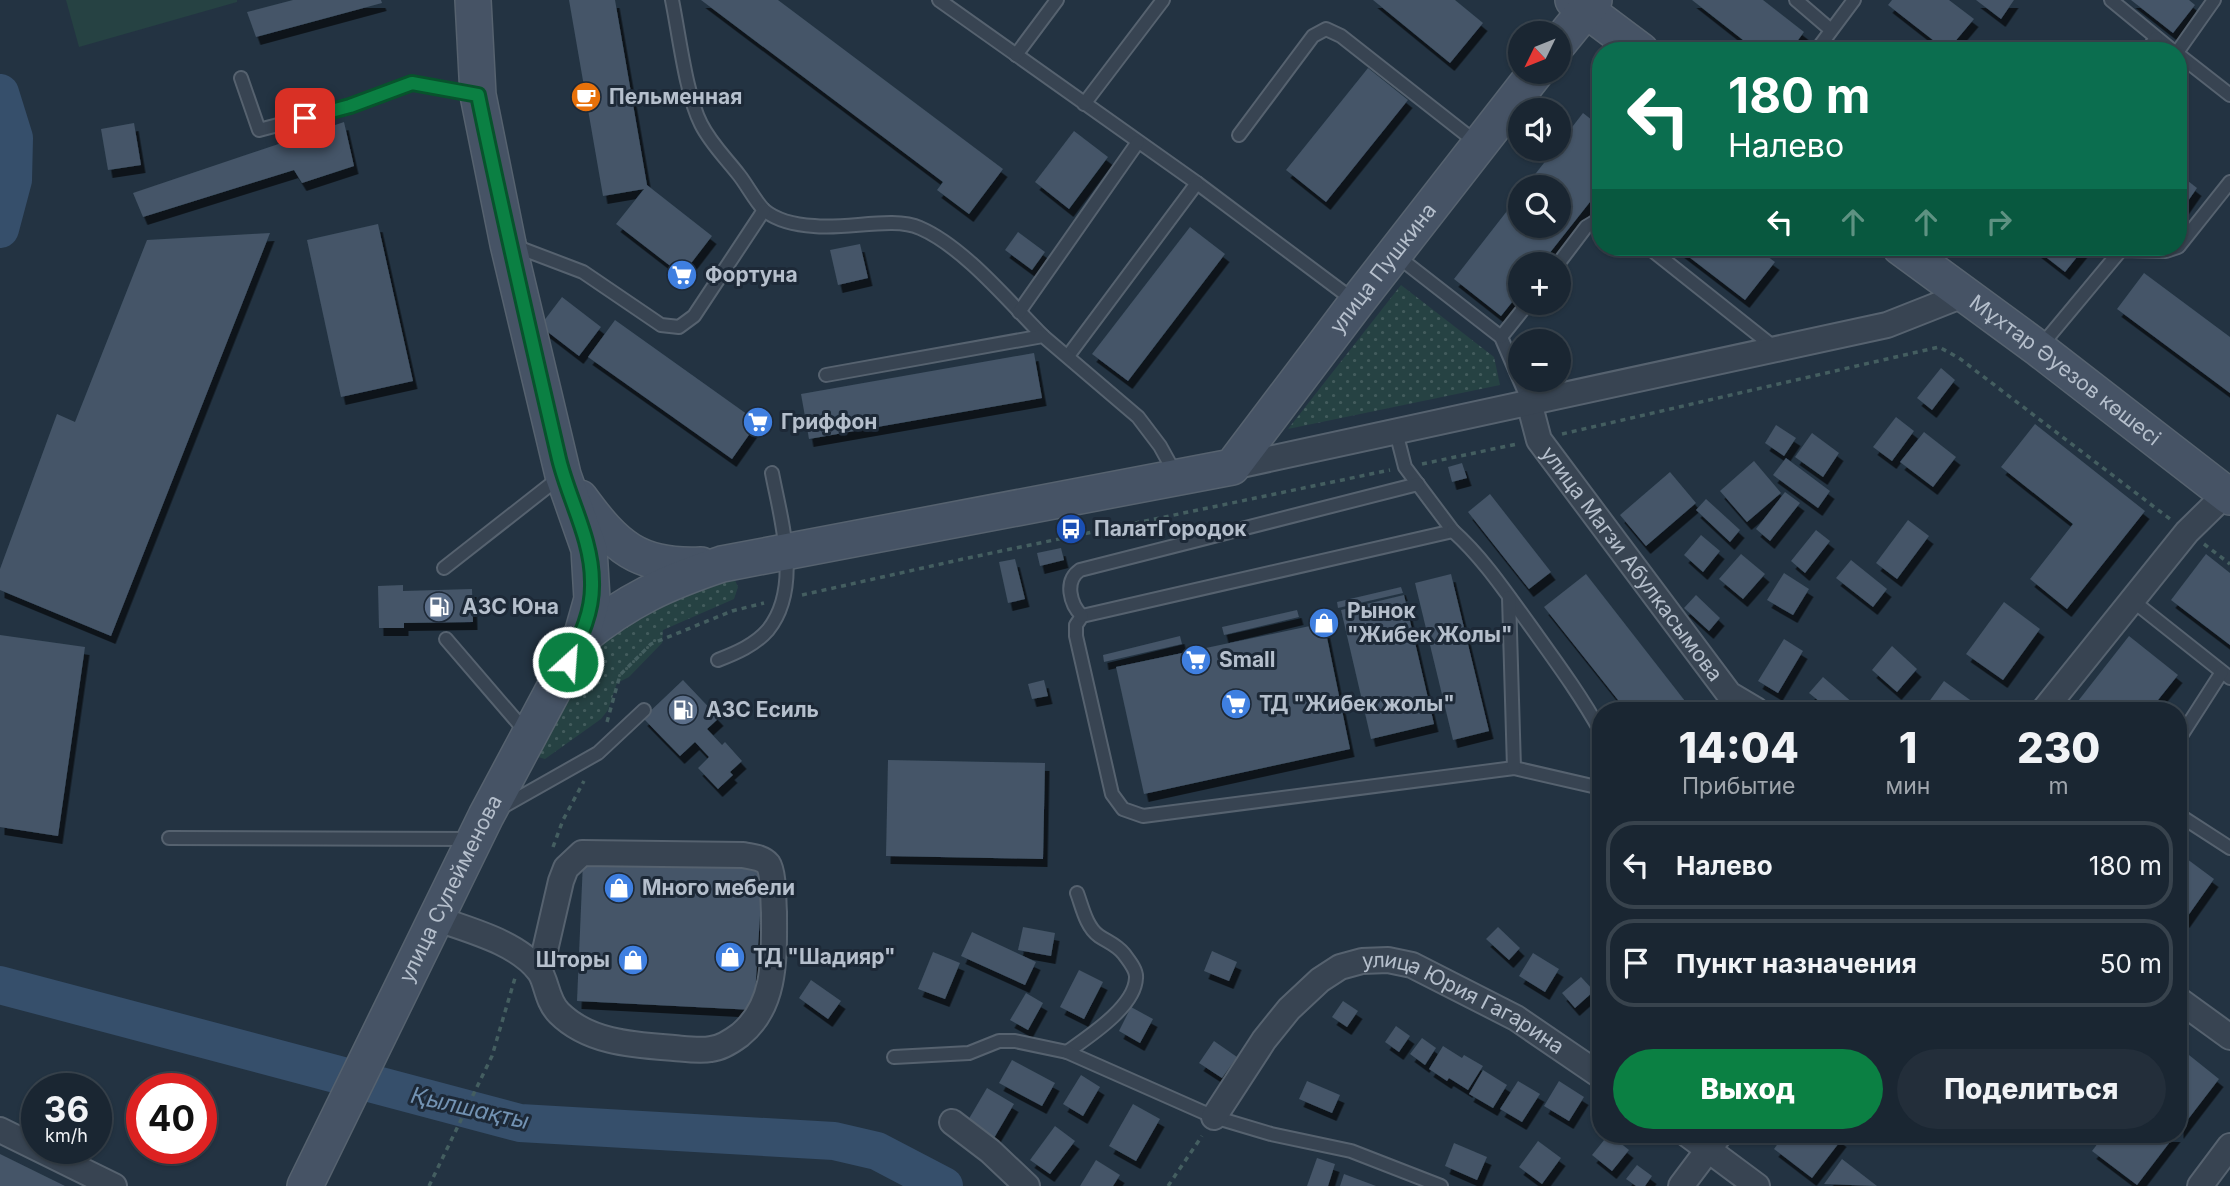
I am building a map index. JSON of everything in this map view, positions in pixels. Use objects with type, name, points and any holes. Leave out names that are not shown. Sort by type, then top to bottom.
[{"type":"street","points":[[473,0],[478,95],[508,244],[563,475],[589,549],[592,580],[588,619],[581,638]]},
{"type":"street","points":[[1572,22],[1584,3],[1630,42]]},
{"type":"street","name":"улица Пушкина","points":[[1232,467],[1527,84]]},
{"type":"street","name":"Мұхтар Әуезов көшесі","points":[[1912,256],[2229,494]]},
{"type":"street","points":[[563,475],[596,519],[629,552],[663,564],[722,564],[1178,479],[1396,432],[1887,325],[1963,295]]},
{"type":"street","name":"улица Магзи Абулкасымова","points":[[1529,402],[1539,440],[1729,694],[1742,702]]},
{"type":"street","points":[[2050,702],[2187,532],[2229,494]]},
{"type":"street","points":[[581,638],[606,618],[657,587],[722,564]]},
{"type":"street","name":"улица Сулейменова","points":[[304,1186],[435,918],[581,638]]},
{"type":"street","points":[[435,918],[501,943],[540,972],[546,992],[557,1011],[572,1025],[626,1044],[712,1049],[733,1041],[749,1027],[764,1005],[771,983],[774,903],[768,864],[759,858],[743,856],[582,853],[566,868],[561,881],[540,972]]},
{"type":"street","name":"улица Юрия Гагарина","points":[[1214,1117],[1264,1040],[1289,1009],[1320,980],[1339,967],[1362,961],[1388,960],[1412,965],[1516,1018],[1592,1070]]},
{"type":"street","points":[[2187,1006],[2230,1037]]},
{"type":"street","points":[[952,1122],[1027,1186]]},
{"type":"street","points":[[0,1130],[114,1186]]},
{"type":"street","points":[[1681,1186],[1713,1143]]},
{"type":"street","points":[[1716,1143],[1757,1186]]},
{"type":"street","points":[[2200,1186],[2230,1146]]},
{"type":"lane","points":[[672,0],[690,90],[700,122],[715,148],[737,171],[764,210],[792,223],[814,226],[845,227],[891,222],[917,226],[944,240],[1043,336],[1138,418],[1160,446],[1178,479]]},
{"type":"lane","points":[[939,0],[1197,183],[1356,303]]},
{"type":"lane","points":[[1016,55],[1057,0]]},
{"type":"lane","points":[[1084,104],[1163,0]]},
{"type":"lane","points":[[1796,0],[1831,30]]},
{"type":"lane","points":[[1822,42],[1854,0]]},
{"type":"lane","points":[[2110,0],[2162,42]]},
{"type":"lane","points":[[2183,42],[2214,0]]},
{"type":"lane","points":[[1239,135],[1313,36],[1326,30],[1341,36],[1480,145]]},
{"type":"lane","points":[[2153,42],[2156,38]]},
{"type":"lane","points":[[2187,61],[2230,95]]},
{"type":"lane","points":[[241,78],[259,130],[350,106],[412,83],[478,95]]},
{"type":"lane","points":[[1019,312],[1138,142]]},
{"type":"lane","points":[[2187,236],[2230,182]]},
{"type":"lane","points":[[1069,356],[1197,183]]},
{"type":"lane","points":[[2219,198],[2230,206]]},
{"type":"lane","points":[[508,244],[583,272],[661,325],[679,327],[694,316],[764,210]]},
{"type":"lane","points":[[1567,252],[1592,224]]},
{"type":"lane","points":[[1394,254],[1501,337],[1529,402]]},
{"type":"lane","points":[[1659,256],[1775,348]]},
{"type":"lane","points":[[2039,349],[2116,256]]},
{"type":"lane","points":[[1501,337],[1518,315]]},
{"type":"lane","points":[[825,375],[1043,336]]},
{"type":"lane","points":[[1396,432],[1405,467],[1453,531],[1471,547],[1509,596],[1592,718]]},
{"type":"lane","points":[[718,660],[747,648],[767,630],[777,615],[782,599],[788,552],[772,473]]},
{"type":"lane","points":[[444,568],[563,475]]},
{"type":"lane","points":[[1082,616],[1072,605],[1070,582],[1073,575],[1080,570],[1418,484]]},
{"type":"lane","points":[[1453,531],[1082,616],[1076,625],[1076,636],[1112,794],[1123,809],[1143,816],[1514,768],[1592,786]]},
{"type":"lane","points":[[1509,596],[1514,768]]},
{"type":"lane","points":[[2133,601],[2226,675],[2187,728]]},
{"type":"lane","points":[[446,639],[529,736]]},
{"type":"lane","points":[[169,838],[481,827],[598,753],[644,709]]},
{"type":"lane","points":[[2187,820],[2230,848]]},
{"type":"lane","points":[[1068,1052],[1119,1010],[1136,979],[1135,970],[1119,949],[1093,931],[1076,893]]},
{"type":"lane","points":[[894,1056],[969,1053],[999,1041],[1015,1041],[1068,1052],[1214,1117],[1272,1134],[1351,1150],[1441,1186]]},
{"type":"path","points":[[429,1186],[492,1056]]},
{"type":"path","points":[[1168,1186],[1214,1117]]},
{"type":"green space","points":[[66,0],[237,0],[237,2],[79,47]]},
{"type":"green space","points":[[1401,285],[1494,357],[1500,385],[1288,429]]},
{"type":"green space","points":[[734,578],[738,587],[734,599],[663,630],[662,643],[629,677],[617,683],[608,710],[601,719],[545,759],[533,752],[584,667],[617,631],[658,604]]},
{"type":"building","points":[[293,0],[381,0],[382,3],[256,37],[247,12]]},
{"type":"building","points":[[569,0],[615,0],[647,185],[712,236],[682,275],[616,224],[644,189],[603,196]]},
{"type":"building","points":[[701,0],[778,0],[1003,169],[969,214],[937,190],[943,182]]},
{"type":"building","points":[[1373,0],[1455,0],[1483,23],[1450,63]]},
{"type":"building","points":[[1692,0],[1763,0],[1804,32],[1797,42],[1746,42]]},
{"type":"building","points":[[1892,0],[1949,0],[1974,19],[1955,42],[1935,42],[1888,5]]},
{"type":"building","points":[[1976,0],[2014,0],[2001,19]]},
{"type":"building","points":[[2131,0],[2189,0],[2195,5],[2173,33]]},
{"type":"building","points":[[1368,68],[1408,100],[1326,202],[1286,170]]},
{"type":"building","points":[[1583,113],[1592,120],[1592,199],[1571,226],[1571,175],[1534,175],[1546,161],[1571,161],[1571,128]]},
{"type":"building","points":[[344,122],[354,166],[302,183],[294,170],[143,217],[133,193]]},
{"type":"building","points":[[134,123],[141,165],[108,170],[101,129]]},
{"type":"building","points":[[1074,131],[1108,157],[1069,209],[1035,182]]},
{"type":"building","points":[[2187,180],[2197,188],[2187,202]]},
{"type":"building","points":[[1508,210],[1508,238],[1562,238],[1550,252],[1508,252],[1508,307],[1501,316],[1454,279]]},
{"type":"building","points":[[378,224],[413,381],[341,397],[307,240]]},
{"type":"building","points":[[1190,227],[1225,254],[1128,381],[1092,354]]},
{"type":"building","points":[[1018,232],[1045,252],[1032,270],[1005,250]]},
{"type":"building","points":[[270,233],[111,636],[0,590],[0,569],[57,414],[75,422],[147,240]]},
{"type":"building","points":[[860,244],[868,278],[838,285],[830,250]]},
{"type":"building","points":[[1688,256],[1767,256],[1775,262],[1745,300]]},
{"type":"building","points":[[2045,256],[2078,256],[2065,272]]},
{"type":"building","points":[[2144,273],[2230,337],[2230,393],[2117,309]]},
{"type":"building","points":[[562,297],[601,327],[579,356],[540,326]]},
{"type":"building","points":[[615,320],[758,422],[732,459],[588,357]]},
{"type":"building","points":[[1034,353],[1042,398],[809,439],[801,394]]},
{"type":"building","points":[[1941,368],[1955,380],[1932,410],[1917,398]]},
{"type":"building","points":[[1896,417],[1914,431],[1892,461],[1873,447]]},
{"type":"building","points":[[2035,424],[2145,511],[2067,609],[2030,579],[2073,524],[2001,467]]},
{"type":"building","points":[[1776,425],[1796,438],[1784,456],[1765,443]]},
{"type":"building","points":[[1924,432],[1956,457],[1933,487],[1900,462]]},
{"type":"building","points":[[1812,433],[1839,453],[1823,477],[1795,457]]},
{"type":"building","points":[[1786,458],[1830,491],[1818,508],[1773,475]]},
{"type":"building","points":[[1754,461],[1781,493],[1747,522],[1720,491]]},
{"type":"building","points":[[1462,463],[1467,478],[1452,482],[1448,467]]},
{"type":"building","points":[[1670,472],[1696,503],[1646,546],[1620,515]]},
{"type":"building","points":[[1785,492],[1800,503],[1770,541],[1756,529]]},
{"type":"building","points":[[1490,494],[1551,572],[1529,589],[1468,512]]},
{"type":"building","points":[[1706,499],[1740,530],[1730,542],[1696,510]]},
{"type":"building","points":[[1908,520],[1929,536],[1897,579],[1876,563]]},
{"type":"building","points":[[1816,530],[1830,541],[1805,573],[1791,561]]},
{"type":"building","points":[[1701,535],[1720,551],[1703,572],[1684,555]]},
{"type":"building","points":[[1061,548],[1064,560],[1040,566],[1037,553]]},
{"type":"building","points":[[1741,554],[1765,574],[1743,599],[1719,579]]},
{"type":"building","points":[[2206,554],[2230,573],[2230,645],[2171,600]]},
{"type":"building","points":[[1015,559],[1025,599],[1008,603],[999,562]]},
{"type":"building","points":[[1851,560],[1887,589],[1873,607],[1836,578]]},
{"type":"building","points":[[1784,573],[1809,589],[1793,615],[1767,600]]},
{"type":"building","points":[[1451,574],[1489,731],[1453,740],[1415,583]]},
{"type":"building","points":[[1586,574],[1686,702],[1620,702],[1544,607]]},
{"type":"building","points":[[403,585],[403,591],[472,589],[473,622],[404,623],[404,628],[379,628],[378,586]]},
{"type":"building","points":[[1401,587],[1403,593],[1338,608],[1337,602]]},
{"type":"building","points":[[1404,595],[1434,724],[1371,739],[1341,610]]},
{"type":"building","points":[[1696,595],[1720,618],[1709,631],[1684,608]]},
{"type":"building","points":[[2004,602],[2040,629],[2003,680],[1966,654]]},
{"type":"building","points":[[1297,610],[1299,617],[1224,635],[1222,627]]},
{"type":"building","points":[[1324,623],[1350,749],[1144,794],[1116,667]]},
{"type":"building","points":[[0,635],[85,647],[58,836],[0,827]]},
{"type":"building","points":[[1180,636],[1182,644],[1104,662],[1103,655]]},
{"type":"building","points":[[2129,636],[2178,675],[2156,702],[2077,702]]},
{"type":"building","points":[[1784,639],[1803,651],[1778,693],[1758,681]]},
{"type":"building","points":[[1892,646],[1917,669],[1897,692],[1872,670]]},
{"type":"building","points":[[1823,677],[1852,702],[1820,702],[1809,693]]},
{"type":"building","points":[[683,680],[719,718],[707,729],[722,745],[725,742],[742,761],[730,772],[733,775],[718,789],[698,768],[709,757],[695,742],[680,756],[643,718]]},
{"type":"building","points":[[1044,680],[1048,696],[1032,699],[1028,684]]},
{"type":"building","points":[[1944,681],[1973,702],[1929,702]]},
{"type":"building","points":[[888,760],[1045,763],[1043,859],[886,856]]},
{"type":"building","points":[[2187,859],[2214,879],[2187,917]]},
{"type":"building","points":[[583,861],[763,869],[754,1010],[577,1001]]},
{"type":"building","points":[[1023,927],[1055,933],[1051,956],[1018,950]]},
{"type":"building","points":[[1498,927],[1520,948],[1509,960],[1486,939]]},
{"type":"building","points":[[972,932],[1036,962],[1025,985],[961,956]]},
{"type":"building","points":[[1212,951],[1237,962],[1229,981],[1204,971]]},
{"type":"building","points":[[933,952],[960,963],[945,999],[918,989]]},
{"type":"building","points":[[1533,953],[1559,969],[1545,992],[1519,976]]},
{"type":"building","points":[[1079,970],[1103,982],[1084,1019],[1060,1007]]},
{"type":"building","points":[[1581,977],[1592,989],[1592,993],[1575,1008],[1562,993]]},
{"type":"building","points":[[811,980],[841,1001],[828,1019],[799,998]]},
{"type":"building","points":[[1026,993],[1043,1003],[1028,1030],[1010,1020]]},
{"type":"building","points":[[1343,1001],[1358,1011],[1347,1027],[1332,1017]]},
{"type":"building","points":[[1131,1007],[1153,1019],[1140,1043],[1119,1031]]},
{"type":"building","points":[[1396,1026],[1410,1036],[1399,1052],[1385,1042]]},
{"type":"building","points":[[1422,1038],[1436,1048],[1425,1065],[1410,1054]]},
{"type":"building","points":[[1214,1041],[1237,1057],[1222,1078],[1199,1063]]},
{"type":"building","points":[[1443,1046],[1462,1058],[1464,1055],[1483,1066],[1468,1090],[1429,1069]]},
{"type":"building","points":[[2187,1053],[2219,1079],[2187,1121]]},
{"type":"building","points":[[1012,1060],[1055,1083],[1042,1106],[999,1083]]},
{"type":"building","points":[[1483,1070],[1507,1085],[1493,1108],[1469,1094]]},
{"type":"building","points":[[1081,1075],[1100,1087],[1083,1116],[1063,1104]]},
{"type":"building","points":[[1307,1081],[1340,1095],[1332,1113],[1299,1099]]},
{"type":"building","points":[[1518,1081],[1540,1094],[1522,1122],[1500,1109]]},
{"type":"building","points":[[1559,1081],[1584,1097],[1569,1121],[1544,1106]]},
{"type":"building","points":[[987,1088],[1014,1104],[994,1138],[967,1122]]},
{"type":"building","points":[[1133,1104],[1160,1119],[1136,1161],[1109,1146]]},
{"type":"building","points":[[1055,1126],[1075,1141],[1050,1174],[1030,1160]]},
{"type":"building","points":[[1538,1141],[1561,1158],[1542,1184],[1519,1167]]},
{"type":"building","points":[[1454,1143],[1487,1157],[1477,1180],[1445,1166]]},
{"type":"building","points":[[1602,1143],[1620,1143],[1629,1150],[1612,1171],[1592,1155]]},
{"type":"building","points":[[1778,1143],[1839,1143],[1812,1178],[1774,1149]]},
{"type":"building","points":[[2098,1143],[2169,1143],[2137,1185],[2092,1151]]},
{"type":"building","points":[[0,1154],[65,1186],[0,1186]]},
{"type":"building","points":[[1317,1158],[1335,1164],[1328,1186],[1307,1186]]},
{"type":"building","points":[[1842,1159],[1877,1186],[1824,1184]]},
{"type":"building","points":[[1096,1160],[1120,1175],[1113,1186],[1080,1186]]},
{"type":"building","points":[[1637,1165],[1652,1176],[1645,1186],[1636,1186],[1626,1179]]},
{"type":"building","points":[[1344,1174],[1376,1186],[1340,1186]]},
{"type":"waterway","name":"Қылшақты","points":[[0,93],[14,138],[13,180],[0,229]]},
{"type":"waterway","name":"Қылшақты","points":[[0,985],[520,1123],[834,1141],[877,1151],[944,1186]]},
{"type":"place","name":"Пельменная","points":[[586,97]]},
{"type":"place","name":"Фортуна","points":[[682,275]]},
{"type":"place","name":"Гриффон","points":[[758,422]]},
{"type":"place","name":"ПалатГородок","points":[[1071,529]]},
{"type":"place","name":"АЗС Юна","points":[[439,607]]},
{"type":"place","name":"Рынок \"Жибек Жолы\"","points":[[1324,623]]},
{"type":"place","name":"Small","points":[[1196,660]]},
{"type":"place","name":"ТД \"Жибек жолы\"","points":[[1236,704]]},
{"type":"place","name":"АЗС Есиль","points":[[683,710]]},
{"type":"place","name":"Много мебели","points":[[619,888]]},
{"type":"place","name":"ТД \"Шадияр\"","points":[[730,957]]},
{"type":"place","name":"Шторы","points":[[633,960]]},
{"type":"route","points":[[305,118],[350,106],[412,83],[478,95],[508,244],[563,475],[589,549],[592,599],[581,638],[568,662]]}]
